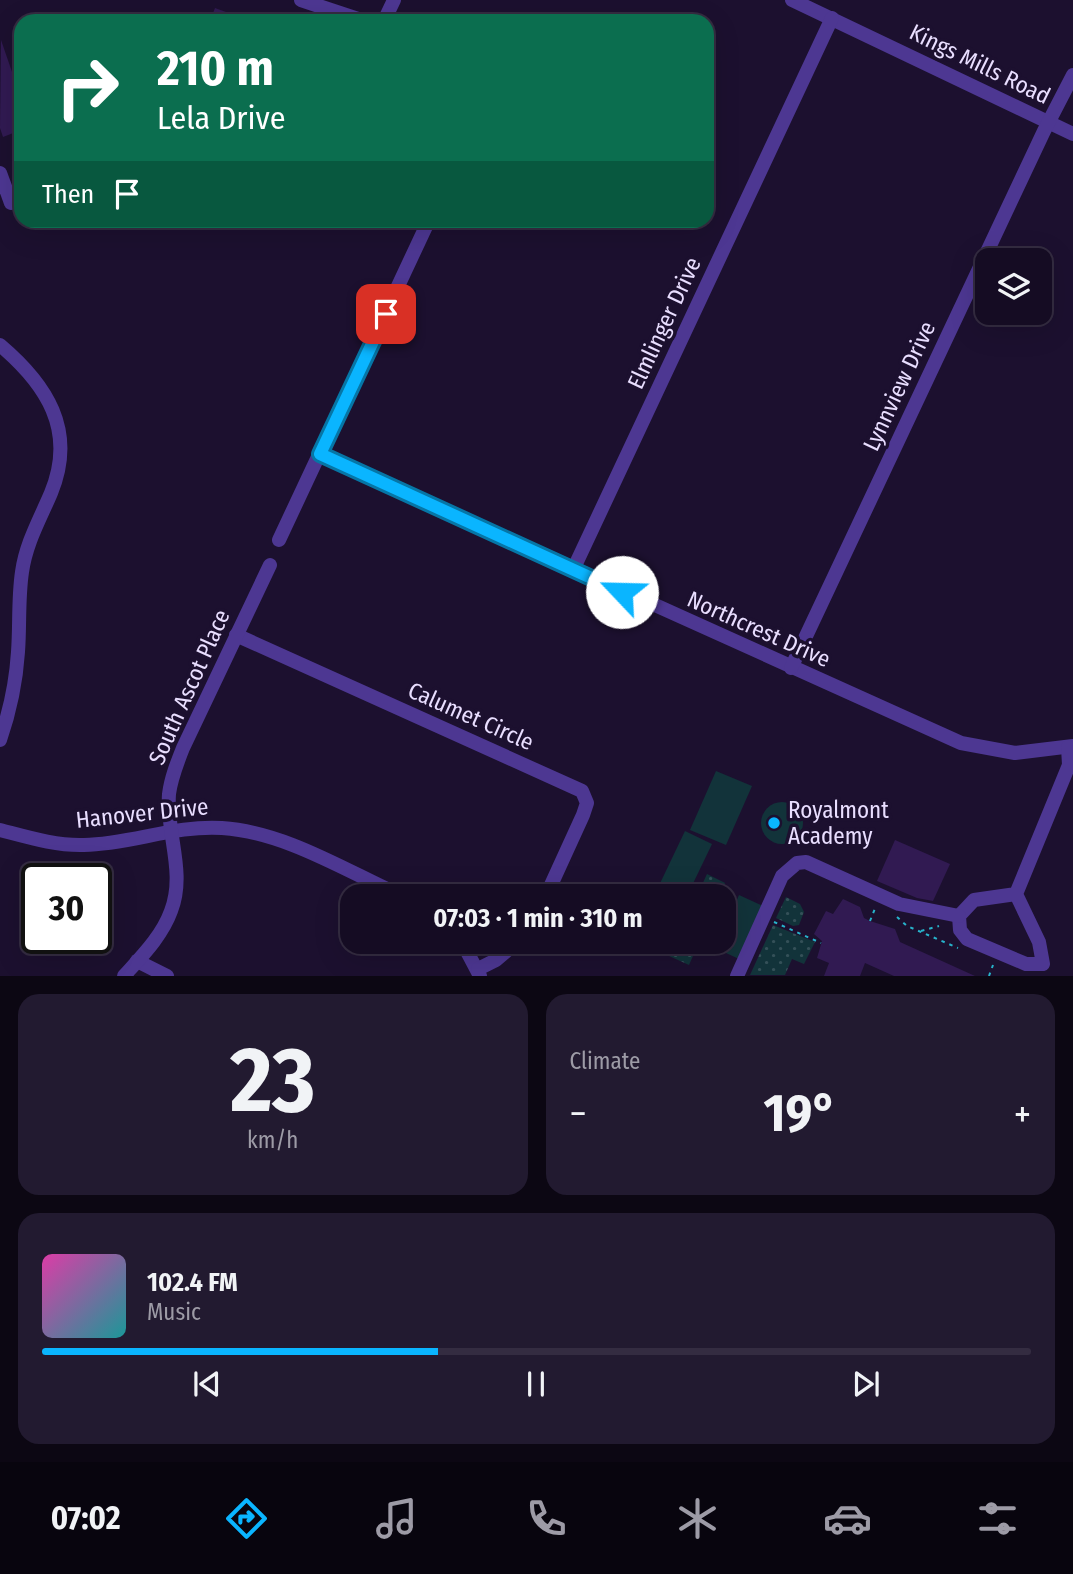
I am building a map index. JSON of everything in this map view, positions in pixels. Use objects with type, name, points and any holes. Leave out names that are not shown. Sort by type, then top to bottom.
[{"type":"street","points":[[302,0],[343,14]]},
{"type":"street","name":"Kings Mills Road","points":[[792,0],[1073,134]]},
{"type":"street","name":"Elmlinger Drive","points":[[573,570],[832,18]]},
{"type":"street","name":"Lynnview Drive","points":[[791,668],[1073,75]]},
{"type":"street","points":[[0,173],[11,203]]},
{"type":"street","points":[[279,540],[425,228]]},
{"type":"street","points":[[0,345],[29,371],[48,397],[60,444],[57,476],[31,538],[22,571],[16,682],[0,740]]},
{"type":"street","name":"Northcrest Drive","points":[[320,454],[791,668],[973,747],[1015,753],[1071,746]]},
{"type":"street","name":"South Ascot Place","points":[[124,975],[164,926],[176,897],[177,865],[169,805],[172,778],[270,565]]},
{"type":"street","name":"Calumet Circle","points":[[236,635],[582,791],[587,803],[551,884]]},
{"type":"street","points":[[1016,894],[974,900],[959,916],[960,930],[967,939],[1042,970],[1039,942],[1016,894],[1069,765],[1071,746]]},
{"type":"street","name":"Hanover Drive","points":[[0,830],[61,844],[84,845],[172,831],[218,828],[250,832],[280,842],[375,884]]},
{"type":"street","points":[[737,975],[782,876],[797,863],[806,862],[900,904],[959,916]]},
{"type":"street","points":[[469,954],[479,972],[503,954]]},
{"type":"street","points":[[137,961],[167,975]]},
{"type":"path","points":[[870,921],[877,905]]},
{"type":"path","points":[[890,910],[907,926],[958,948]]},
{"type":"path","points":[[920,932],[935,928],[944,920]]},
{"type":"path","points":[[772,921],[821,943]]},
{"type":"path","points":[[989,975],[994,964]]},
{"type":"green space","points":[[716,771],[752,786],[726,845],[690,830]]},
{"type":"green space","points":[[782,802],[797,808],[803,823],[797,838],[782,844],[767,838],[761,823],[767,808]]},
{"type":"green space","points":[[685,831],[712,844],[693,884],[660,884]]},
{"type":"green space","points":[[707,874],[725,883],[725,884],[702,884]]},
{"type":"green space","points":[[739,895],[763,906],[739,959],[728,954],[736,954],[736,902]]},
{"type":"green space","points":[[786,897],[800,904],[804,912],[799,925],[793,926],[776,918]]},
{"type":"green space","points":[[773,925],[815,942],[804,964],[792,959],[785,975],[750,975]]},
{"type":"green space","points":[[668,954],[694,954],[689,965]]},
{"type":"building","points":[[215,8],[232,14],[213,14]]},
{"type":"building","points":[[1,40],[14,78],[14,133],[3,137],[0,128]]},
{"type":"building","points":[[895,840],[950,864],[933,901],[917,898],[877,881]]},
{"type":"building","name":"Royalmont Academy","points":[[843,899],[860,907],[864,918],[895,929],[900,942],[975,976],[894,976],[865,963],[860,976],[824,976],[829,963],[817,958],[822,941],[814,934],[826,911],[833,914]]},
{"type":"place","name":"Royalmont Academy","points":[[774,823]]},
{"type":"route","points":[[386,314],[320,454],[622,592]]}]
